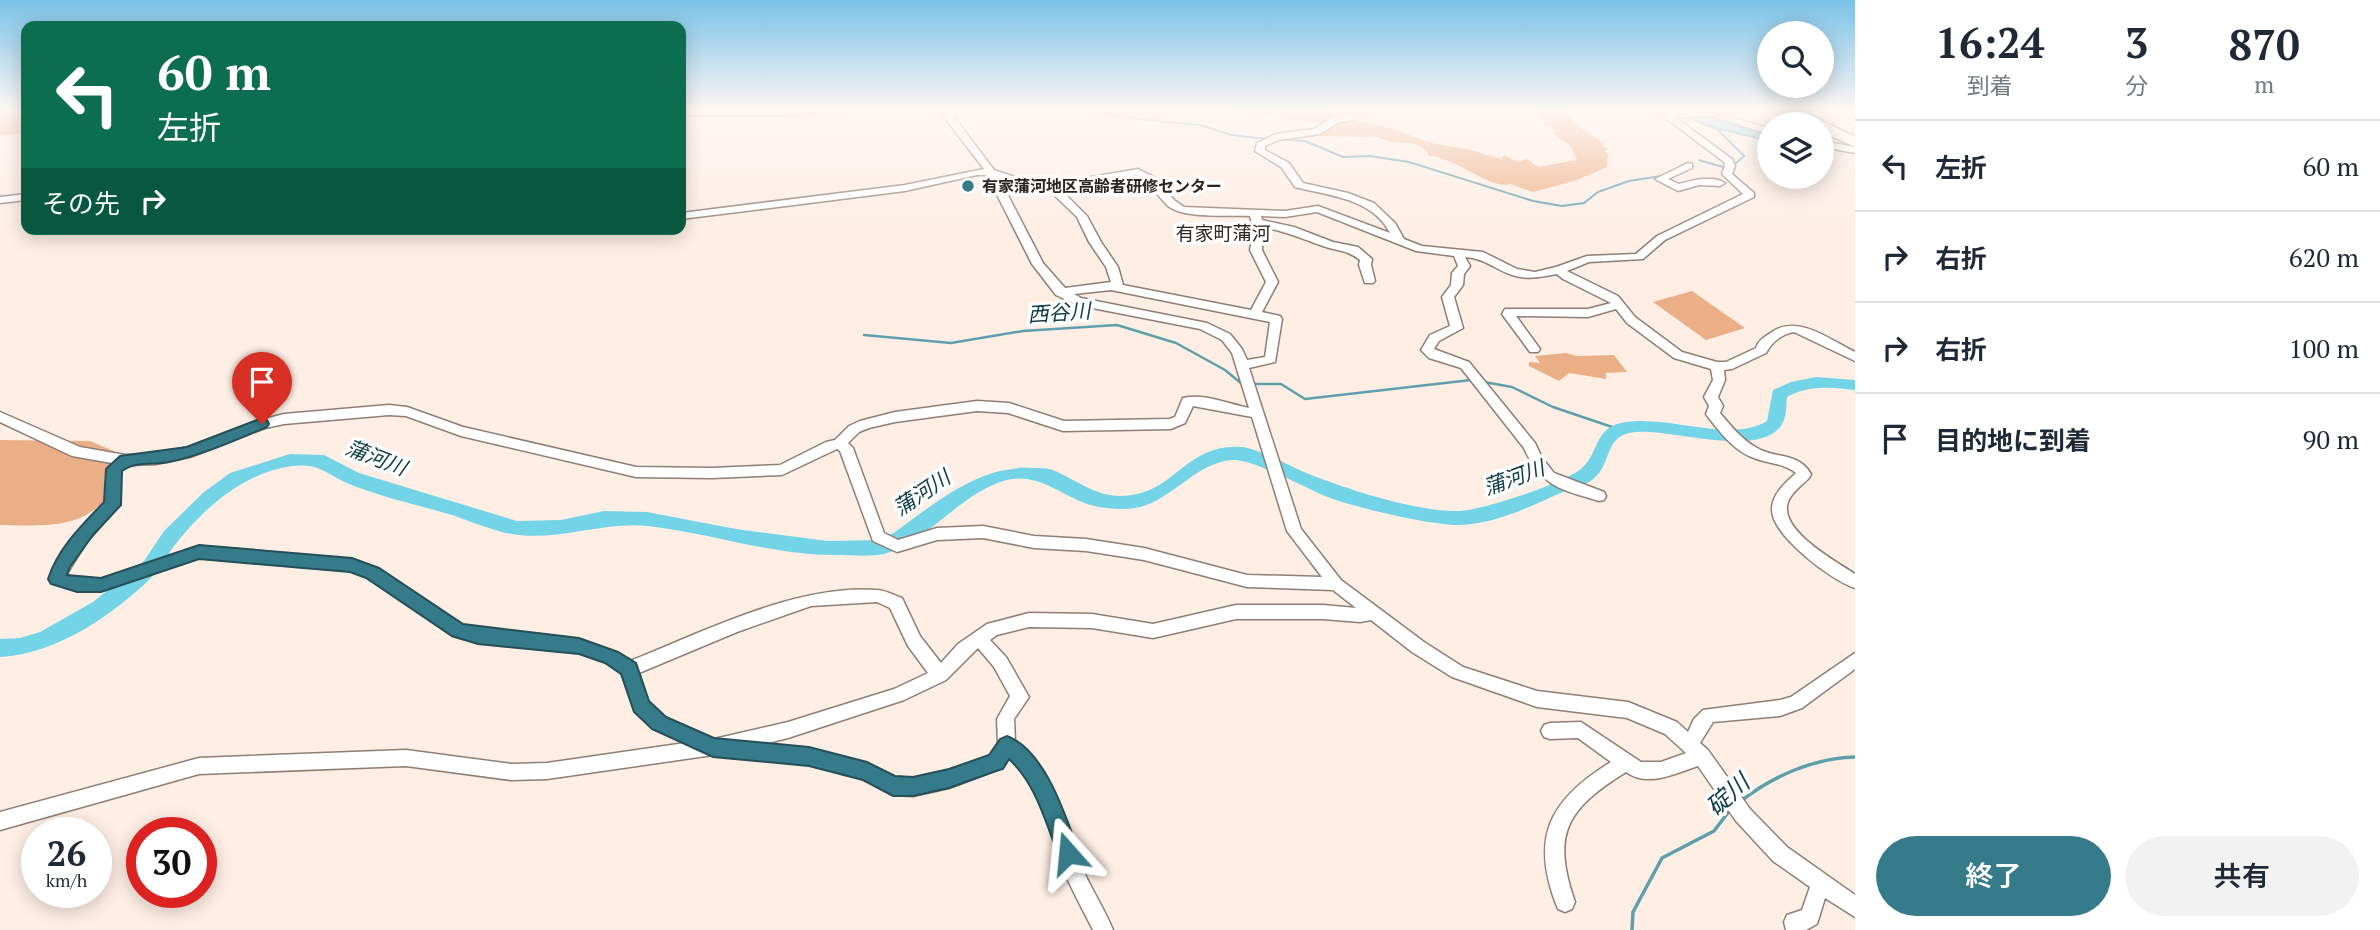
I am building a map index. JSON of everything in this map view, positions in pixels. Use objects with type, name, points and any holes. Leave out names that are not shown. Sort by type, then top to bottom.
[{"type":"street","points":[[976,152],[991,172],[1045,275],[1060,292],[1077,301],[1203,326],[1226,337],[1238,352],[1294,531],[1336,584],[1419,648],[1458,672],[1537,699],[1628,710],[1671,728],[1696,751],[1737,807],[1780,854],[1855,907]]},
{"type":"street","points":[[1263,152],[1288,168],[1296,184],[1335,192],[1372,207],[1388,219],[1400,242]]},
{"type":"street","points":[[1256,218],[1318,209],[1420,249],[1488,256],[1521,274],[1535,275],[1559,270],[1587,259],[1639,257],[1661,238],[1747,197],[1749,192],[1728,177],[1728,161],[1717,152]]},
{"type":"street","points":[[1720,183],[1698,182],[1678,188],[1660,180],[1686,164],[1747,197]]},
{"type":"street","points":[[686,215],[905,188],[964,174],[991,172],[1024,185],[1051,186],[1138,172],[1148,176],[1172,205],[1182,210],[1256,218],[1358,251],[1366,259],[1369,281]]},
{"type":"street","points":[[1051,186],[1082,216],[1112,267],[1118,287]]},
{"type":"street","points":[[0,200],[21,198]]},
{"type":"street","points":[[1255,315],[1272,282],[1256,250],[1259,231],[1256,218]]},
{"type":"street","points":[[1459,255],[1464,266],[1458,274],[1457,285],[1448,297],[1457,328],[1434,338],[1427,349],[1433,355],[1458,362],[1530,446],[1535,460],[1553,482],[1579,486],[1599,496]]},
{"type":"street","points":[[1559,270],[1567,277],[1620,304],[1631,320],[1678,355],[1717,366],[1728,366],[1762,350],[1764,343],[1783,330],[1796,328],[1855,357]]},
{"type":"street","points":[[1060,292],[1103,285],[1276,319],[1274,353],[1267,362],[1242,365]]},
{"type":"street","points":[[1534,349],[1509,312],[1588,313],[1620,304]]},
{"type":"street","points":[[1717,366],[1719,380],[1711,397],[1716,406],[1713,414],[1731,435],[1756,454],[1793,463],[1801,469],[1804,474],[1785,493],[1778,509],[1782,522],[1797,541],[1855,582]]},
{"type":"street","points":[[839,444],[854,429],[865,424],[895,417],[977,406],[1009,408],[1063,426],[1171,424],[1180,420],[1188,401],[1204,401],[1241,413],[1258,413]]},
{"type":"street","points":[[0,417],[76,452],[125,460],[156,459],[190,452],[262,424],[284,419],[389,410],[407,412],[461,431],[636,472],[782,470],[831,445],[839,444],[846,448],[875,529],[890,544],[937,534],[983,531],[1034,542],[1086,545],[1144,554],[1247,581],[1336,584]]},
{"type":"street","points":[[125,460],[114,469],[113,505],[87,530],[62,564],[57,579],[77,584],[101,585],[199,552],[352,565],[373,573],[458,631],[478,636],[579,646],[611,657],[629,669],[641,706],[659,723],[713,747],[809,756],[867,772],[893,786],[913,787],[949,779],[996,762],[1007,746],[1004,718],[1009,707],[1020,697],[1000,662],[979,638]]},
{"type":"street","points":[[629,669],[732,627],[811,600],[878,596],[896,603],[914,641],[940,675]]},
{"type":"street","points":[[0,821],[199,766],[406,758],[511,772],[547,771],[713,747],[788,730],[898,695],[940,675],[964,649],[979,638],[1008,624],[1029,620],[1092,621],[1153,631],[1236,612],[1323,612],[1360,615],[1373,612]]},
{"type":"street","points":[[1696,751],[1700,725],[1709,715],[1780,708],[1796,703],[1855,660]]},
{"type":"street","points":[[1568,703],[1581,730],[1625,763],[1647,771],[1696,751]]},
{"type":"street","points":[[1550,732],[1581,730]]},
{"type":"street","points":[[1007,746],[1020,755],[1049,803],[1075,874],[1103,930]]},
{"type":"street","points":[[1565,902],[1552,865],[1552,846],[1562,813],[1599,778],[1625,763]]},
{"type":"street","points":[[1796,930],[1794,922],[1810,917],[1814,897],[1823,885]]},
{"type":"shaded area","points":[[1427,152],[1479,152],[1501,159],[1504,155],[1518,162],[1527,159],[1538,167],[1577,160],[1573,152],[1608,154],[1607,167],[1577,180],[1533,192],[1510,184],[1493,182],[1451,162],[1429,156]]},
{"type":"shaded area","points":[[1692,291],[1745,328],[1706,340],[1653,302]]},
{"type":"shaded area","points":[[1566,353],[1577,356],[1614,355],[1627,372],[1606,373],[1606,379],[1569,373],[1559,381],[1529,366],[1529,362],[1540,363],[1535,356]]},
{"type":"shaded area","points":[[0,440],[90,441],[116,452],[122,470],[112,490],[101,504],[88,514],[57,524],[0,525]]},
{"type":"waterway","points":[[1332,152],[1343,157],[1370,156],[1409,162],[1533,201],[1562,206],[1584,203],[1598,192],[1629,181],[1661,176]]},
{"type":"waterway","points":[[1736,163],[1744,156],[1740,152]]},
{"type":"waterway","points":[[1699,160],[1723,167]]},
{"type":"waterway","points":[[1674,171],[1687,163]]},
{"type":"waterway","name":"西谷川","points":[[864,335],[951,343],[1023,331],[1117,325],[1176,343],[1225,370],[1242,384]]},
{"type":"waterway","name":"西谷川","points":[[1254,384],[1281,384],[1305,399],[1471,380]]},
{"type":"waterway","name":"西谷川","points":[[1484,382],[1512,387],[1553,407],[1618,429]]},
{"type":"waterway","name":"蒲河川","points":[[0,648],[20,647],[46,639],[100,608],[151,566],[171,536],[210,497],[236,478],[290,460],[324,461],[353,478],[517,528],[561,527],[604,518],[647,519],[736,536],[828,548],[882,547],[899,539],[969,489],[1001,475],[1047,475],[1096,500],[1130,502],[1144,500],[1161,491],[1209,457],[1241,453],[1339,494],[1436,516],[1458,518],[1495,513],[1586,475],[1607,438],[1619,429],[1655,426],[1724,434],[1745,435],[1762,432],[1775,422],[1779,394],[1788,389],[1816,382],[1855,385]]},
{"type":"waterway","name":"碇川","points":[[1741,801],[1780,776],[1795,770],[1824,761],[1855,757]]},
{"type":"waterway","name":"碇川","points":[[1632,930],[1633,912],[1662,858],[1714,831],[1730,810]]},
{"type":"place","name":"有家蒲河地区高齢者研修センター","points":[[968,186]]},
{"type":"district","name":"有家町蒲河","points":[[1223,233]]},
{"type":"route","points":[[262,424],[190,452],[156,459],[125,460],[114,469],[113,505],[87,530],[62,564],[57,579],[77,584],[101,585],[199,552],[352,565],[373,573],[458,631],[478,636],[579,646],[611,657],[629,669],[641,706],[659,723],[713,747],[809,756],[867,772],[893,786],[913,787],[949,779],[996,762],[1007,746],[1020,755],[1039,784],[1055,813],[1068,853]]}]
